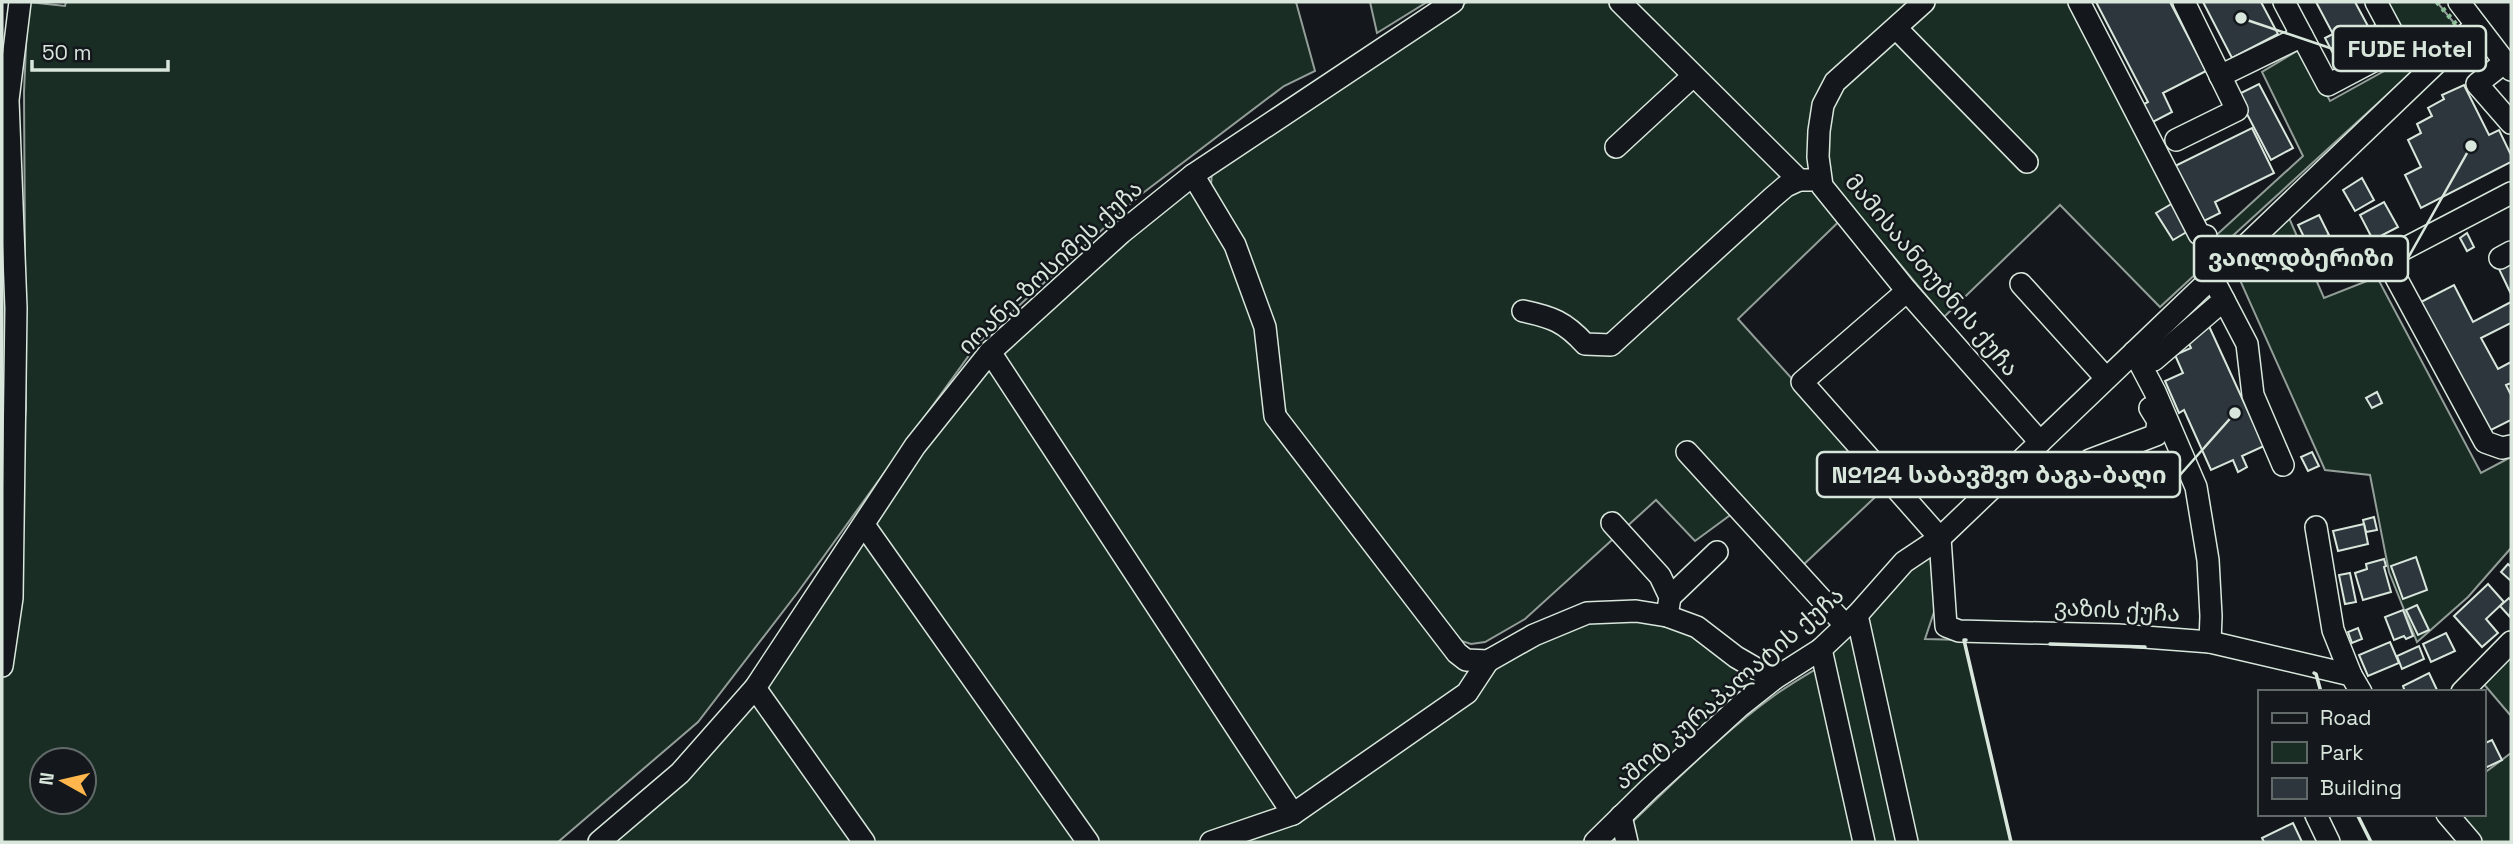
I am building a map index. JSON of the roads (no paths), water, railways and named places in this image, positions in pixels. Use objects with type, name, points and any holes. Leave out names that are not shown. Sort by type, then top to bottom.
[{"type":"street","points":[[2,667],[12,598],[16,308],[8,100],[20,2]]},
{"type":"street","name":"იოანე-ზოსიმეს ქუჩა","points":[[598,842],[680,773],[755,688],[915,446],[989,352],[1121,233],[1193,175],[1453,2]]},
{"type":"street","points":[[1620,2],[1799,180]]},
{"type":"street","name":"მამისაანთუბნის ქუჩა","points":[[1924,2],[1835,82],[1823,106],[1818,157],[1822,186],[1907,291],[2040,442]]},
{"type":"street","points":[[2079,2],[2199,234],[2206,236]]},
{"type":"street","points":[[2176,141],[2237,110],[2184,2]]},
{"type":"street","points":[[2284,2],[2328,85],[2400,47],[2376,2]]},
{"type":"street","points":[[2459,2],[2508,66],[2477,84],[2511,123]]},
{"type":"street","name":"აშოტ კურაპალატის ქუჩა","points":[[1595,842],[1740,706],[1774,679],[1821,649],[1904,562],[1940,538],[2106,378],[2137,358],[2212,277],[2476,25]]},
{"type":"street","points":[[1896,28],[2027,162]]},
{"type":"street","points":[[2220,76],[2302,36]]},
{"type":"street","points":[[1616,147],[1693,76]]},
{"type":"street","points":[[1193,175],[1235,245],[1265,327],[1275,416],[1457,653],[1466,660],[1488,661]]},
{"type":"street","points":[[1523,311],[1549,317],[1569,327],[1586,344],[1611,345],[1786,186],[1799,180],[1810,180],[1822,186]]},
{"type":"street","points":[[2511,193],[2400,251],[2393,256],[2392,266],[2393,274],[2485,442],[2502,448],[2511,446]]},
{"type":"street","points":[[2212,277],[2247,344],[2253,395],[2283,465]]},
{"type":"street","points":[[2021,284],[2106,378]]},
{"type":"street","points":[[1907,291],[1802,382],[1940,538]]},
{"type":"street","points":[[2137,358],[2224,300]]},
{"type":"street","points":[[989,352],[1293,814]]},
{"type":"street","points":[[2090,460],[2156,435],[2158,421],[2137,358]]},
{"type":"street","points":[[2137,358],[2155,392],[2196,487],[2208,560],[2210,642]]},
{"type":"street","points":[[1687,452],[1851,620],[1907,842]]},
{"type":"street","points":[[1612,523],[1660,576],[1668,606],[1736,657],[1774,679]]},
{"type":"street","points":[[864,525],[1088,842]]},
{"type":"street","points":[[2316,527],[2333,630],[2356,683]]},
{"type":"street","name":"ვაზის ქუჩა","points":[[1940,538],[1946,626],[1959,631],[2118,635],[2210,642],[2356,683]]},
{"type":"street","points":[[1211,842],[1293,814],[1467,693],[1488,661],[1534,635],[1587,613],[1636,611],[1668,606],[1717,552]]},
{"type":"street","points":[[2464,690],[2511,642]]},
{"type":"street","points":[[1821,649],[1864,842]]},
{"type":"street","points":[[755,688],[864,842]]},
{"type":"street","points":[[1621,816],[1627,842]]},
{"type":"street","points":[[2316,816],[2329,842]]},
{"type":"street","points":[[2449,816],[2471,842]]},
{"type":"place","name":"FUDE Hotel","points":[[2241,18]]},
{"type":"place","name":"ვაილდბერიზი","points":[[2471,146]]},
{"type":"place","name":"№124 საბავშვო ბაგა-ბაღი","points":[[2235,413]]}]
